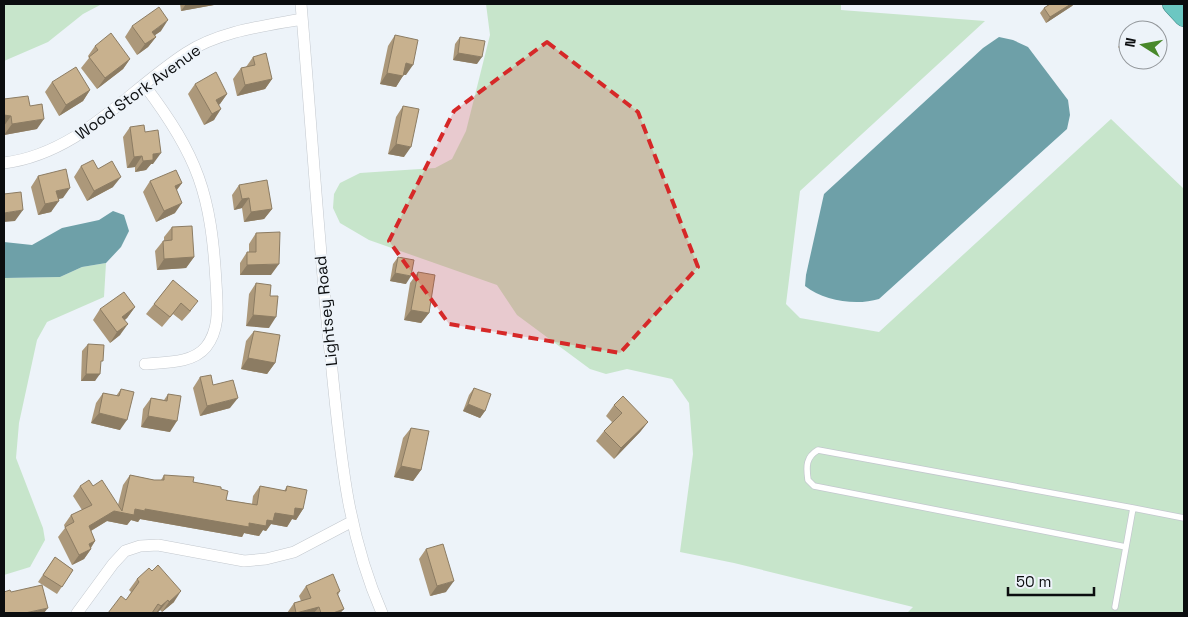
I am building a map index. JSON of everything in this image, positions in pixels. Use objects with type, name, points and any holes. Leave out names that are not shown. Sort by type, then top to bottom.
[{"type":"highway","points":[[1172,4],[1184,17]]},
{"type":"street","name":"Lightsey Road","points":[[301,4],[323,281],[336,414],[351,522],[368,579],[382,613]]},
{"type":"street","name":"Wood Stork Avenue","points":[[4,163],[40,154],[70,141],[187,52],[208,42],[264,26],[302,19]]},
{"type":"street","points":[[144,86],[164,111],[189,151],[204,191],[211,222],[218,319],[205,348],[197,355],[188,359],[145,364]]},
{"type":"street","points":[[77,613],[113,564],[125,551],[140,546],[158,544],[244,561],[266,559],[294,552],[351,522]]},
{"type":"lane","points":[[1126,547],[814,486],[808,480],[807,462],[810,455],[818,450],[1184,518]]},
{"type":"lane","points":[[1115,607],[1133,508]]},
{"type":"highlighted area","points":[[547,42],[638,112],[698,267],[620,353],[449,324],[389,241],[454,111]]},
{"type":"green space","points":[[4,4],[102,4],[83,14],[48,42],[4,61]]},
{"type":"green space","points":[[486,4],[841,4],[841,10],[985,21],[800,191],[786,304],[800,318],[879,332],[1111,119],[1184,189],[1184,613],[907,613],[913,607],[734,563],[680,552],[693,454],[689,403],[672,379],[627,369],[606,374],[590,369],[517,315],[497,285],[369,240],[340,223],[333,208],[334,194],[340,183],[360,173],[435,168],[452,159],[466,131],[490,35]]},
{"type":"green space","points":[[106,263],[104,297],[47,322],[37,340],[19,423],[16,458],[43,528],[45,540],[30,567],[4,575],[4,278],[60,277],[82,267]]},
{"type":"water","points":[[999,37],[1013,40],[1028,47],[1068,100],[1070,115],[1067,129],[879,299],[860,302],[840,301],[821,295],[805,286],[824,194],[983,48]]},
{"type":"water","points":[[113,211],[124,215],[129,231],[121,247],[106,263],[82,267],[60,277],[4,278],[4,242],[32,245],[62,228],[99,220]]},
{"type":"building","points":[[1050,4],[1071,4],[1050,17],[1044,8]]},
{"type":"building","points":[[159,7],[168,20],[152,32],[156,37],[145,44],[132,26]]},
{"type":"building","points":[[111,33],[130,59],[105,78],[89,57],[98,50],[95,46]]},
{"type":"building","points":[[395,35],[418,40],[413,65],[406,63],[403,76],[387,73]]},
{"type":"building","points":[[460,37],[485,41],[482,57],[458,53]]},
{"type":"building","points":[[266,53],[272,79],[245,85],[241,68],[255,65],[253,57]]},
{"type":"building","points":[[76,67],[90,90],[66,105],[52,82]]},
{"type":"building","points":[[216,72],[227,94],[216,100],[221,109],[212,114],[195,84]]},
{"type":"building","points":[[28,96],[30,106],[42,104],[44,119],[12,124],[11,116],[4,115],[4,99]]},
{"type":"building","points":[[403,106],[419,109],[411,147],[396,144]]},
{"type":"building","points":[[144,125],[145,132],[158,130],[161,153],[153,154],[153,160],[143,161],[142,156],[134,157],[130,127]]},
{"type":"building","points":[[93,160],[98,169],[112,161],[121,177],[94,191],[81,166]]},
{"type":"building","points":[[66,169],[70,188],[56,191],[59,201],[45,204],[38,176]]},
{"type":"building","points":[[176,170],[182,183],[175,186],[182,203],[164,211],[150,181]]},
{"type":"building","points":[[267,180],[272,209],[251,212],[249,198],[242,199],[239,185]]},
{"type":"building","points":[[21,192],[23,210],[4,213],[4,194]]},
{"type":"building","points":[[192,226],[194,257],[164,259],[163,241],[172,240],[172,227]]},
{"type":"building","points":[[280,232],[279,264],[247,265],[247,252],[256,252],[256,233]]},
{"type":"building","points":[[398,257],[414,260],[411,276],[395,273]]},
{"type":"building","points":[[418,272],[435,275],[429,313],[411,310]]},
{"type":"building","points":[[173,280],[198,301],[190,311],[181,303],[170,317],[154,304]]},
{"type":"building","points":[[256,283],[271,285],[270,296],[278,296],[276,317],[253,315]]},
{"type":"building","points":[[124,292],[135,307],[122,317],[128,324],[117,332],[100,309]]},
{"type":"building","points":[[254,331],[280,335],[275,363],[248,358]]},
{"type":"building","points":[[88,344],[104,345],[100,374],[86,374]]},
{"type":"building","points":[[211,375],[213,385],[233,380],[238,398],[207,406],[200,377]]},
{"type":"building","points":[[474,388],[491,394],[485,411],[468,404]]},
{"type":"building","points":[[121,389],[134,392],[127,420],[99,413],[103,393],[119,396]]},
{"type":"building","points":[[168,394],[181,396],[177,421],[148,416],[151,398],[167,401]]},
{"type":"building","points":[[623,396],[648,422],[621,448],[604,431],[622,413],[614,405]]},
{"type":"building","points":[[411,428],[429,431],[421,470],[401,466]]},
{"type":"building","points":[[130,475],[154,480],[164,480],[164,475],[194,477],[193,482],[221,487],[221,489],[228,491],[226,500],[257,505],[260,486],[286,491],[287,486],[307,490],[303,509],[295,508],[294,516],[275,513],[273,521],[267,520],[266,526],[249,523],[249,527],[145,509],[145,511],[135,509],[134,515],[114,511],[89,526],[95,541],[89,544],[91,549],[79,555],[65,527],[74,522],[71,515],[92,505],[80,486],[89,480],[93,486],[102,480],[122,511]]},
{"type":"building","points":[[443,544],[454,581],[437,586],[426,549]]},
{"type":"building","points":[[55,557],[73,570],[62,587],[43,575]]},
{"type":"building","points":[[158,565],[181,591],[169,602],[168,600],[161,606],[158,604],[152,613],[108,613],[121,596],[126,600],[139,582],[137,579],[149,568],[152,571]]},
{"type":"building","points":[[333,574],[340,591],[337,593],[344,609],[333,613],[321,613],[319,607],[296,613],[294,603],[311,598],[306,586]]},
{"type":"building","points":[[42,585],[48,608],[25,613],[4,613],[4,592]]}]
